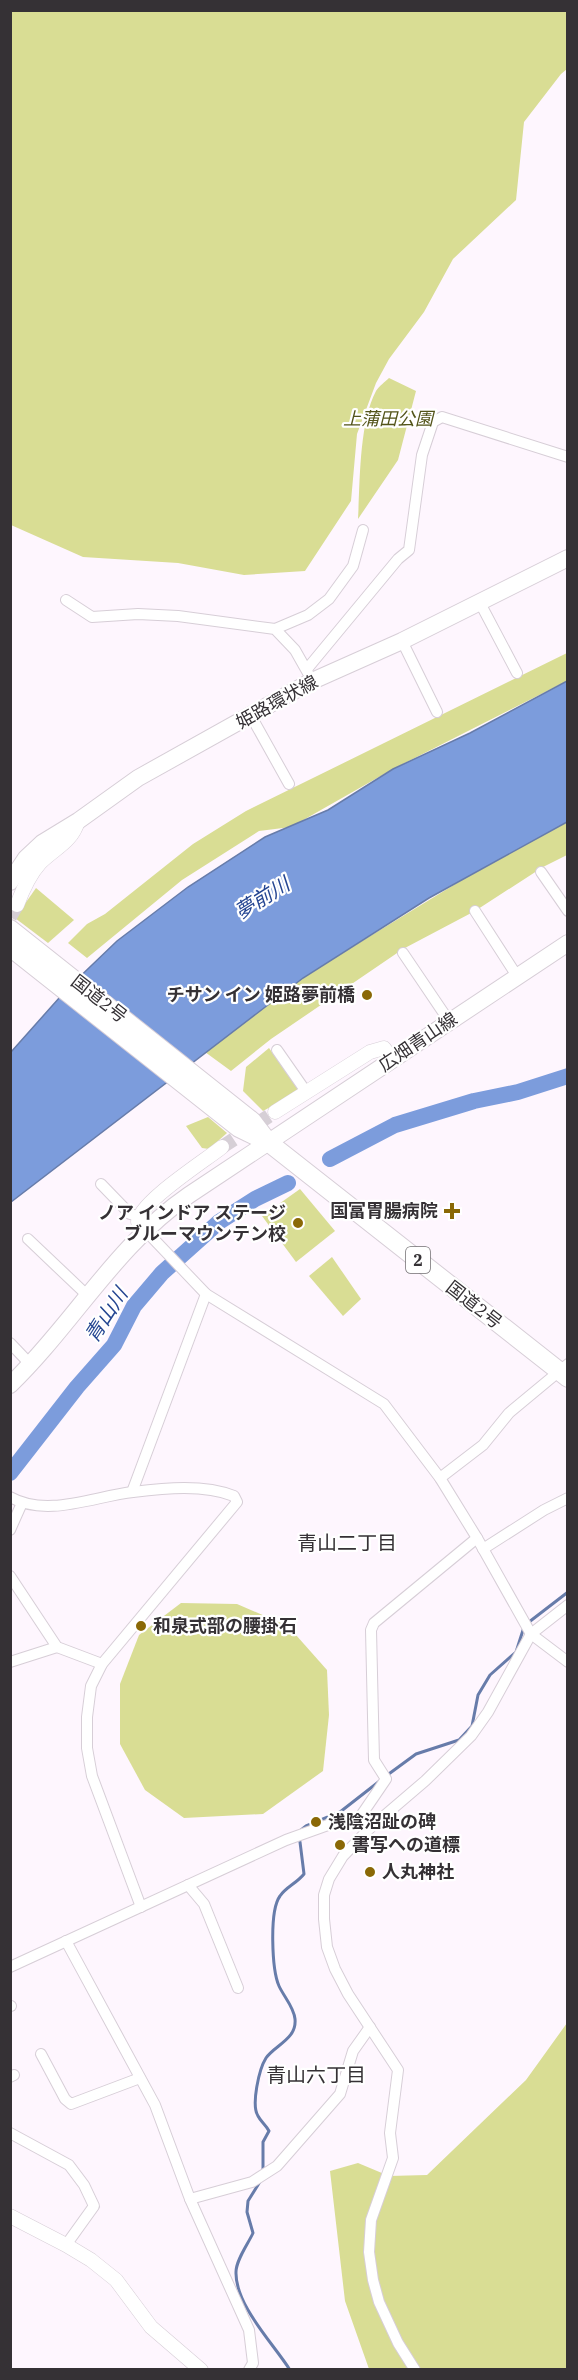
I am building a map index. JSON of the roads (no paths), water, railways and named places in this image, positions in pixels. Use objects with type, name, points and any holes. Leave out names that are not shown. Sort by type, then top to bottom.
[{"type":"highway","name":"国道2号","points":[[10,929],[46,966],[212,1097],[239,1128],[268,1142],[565,1371]]},
{"type":"highway","name":"国道2号","points":[[10,947],[46,966]]},
{"type":"main road","name":"姫路環状線","points":[[10,882],[26,858],[42,843],[78,821],[138,778],[251,716],[309,676],[402,641],[567,558]]},
{"type":"main road","name":"広畑青山線","points":[[10,1385],[31,1365],[89,1297],[141,1223],[171,1207],[567,943]]},
{"type":"street","points":[[275,629],[295,650],[309,676],[398,559],[409,550],[422,455],[433,422],[442,417],[567,457]]},
{"type":"street","points":[[66,600],[92,617],[138,614],[178,616],[275,629],[308,615],[329,600],[353,566],[363,530]]},
{"type":"street","points":[[479,601],[517,673]]},
{"type":"street","points":[[402,641],[437,712]]},
{"type":"street","points":[[251,716],[289,784]]},
{"type":"street","points":[[17,904],[26,881],[41,862],[75,832],[78,821]]},
{"type":"street","points":[[542,872],[567,911]]},
{"type":"street","points":[[475,911],[517,976]]},
{"type":"street","points":[[404,953],[449,1022]]},
{"type":"street","points":[[275,1112],[370,1052],[384,1048],[392,1059]]},
{"type":"street","points":[[277,1050],[307,1093]]},
{"type":"street","points":[[141,1223],[161,1192],[222,1148]]},
{"type":"street","points":[[101,1184],[141,1223],[206,1294],[384,1404],[440,1478],[528,1629],[567,1662]]},
{"type":"street","points":[[28,1239],[89,1297]]},
{"type":"street","points":[[132,1492],[206,1294]]},
{"type":"street","points":[[10,1343],[31,1365]]},
{"type":"street","points":[[440,1478],[483,1445],[509,1413],[565,1371]]},
{"type":"street","points":[[10,1497],[22,1503],[43,1505],[77,1502],[132,1492],[205,1489],[234,1496],[237,1502],[102,1664],[91,1686],[87,1717],[87,1748],[92,1776],[141,1907]]},
{"type":"street","points":[[483,1549],[567,1498]]},
{"type":"street","points":[[10,1530],[22,1503]]},
{"type":"street","points":[[356,1822],[386,1779],[374,1760],[371,1630],[374,1623],[477,1538]]},
{"type":"street","points":[[10,1576],[57,1647],[102,1664]]},
{"type":"street","points":[[416,2370],[398,2343],[380,2302],[369,2252],[371,2220],[392,2165],[390,2133],[398,2070],[335,1969],[327,1947],[324,1894],[329,1879],[343,1856],[370,1828],[425,1781],[471,1736],[488,1712],[528,1629],[567,1605]]},
{"type":"street","points":[[10,1662],[57,1647]]},
{"type":"street","points":[[10,1967],[286,1840],[339,1821],[356,1822],[370,1828]]},
{"type":"street","points":[[188,1885],[204,1904],[238,1988]]},
{"type":"street","points":[[66,1941],[154,2104],[190,2199],[249,2330],[253,2363],[249,2370]]},
{"type":"street","points":[[190,2199],[252,2182],[277,2166],[340,2094],[353,2051],[370,2027]]},
{"type":"street","points":[[41,2055],[64,2099],[71,2104],[140,2078]]},
{"type":"street","points":[[10,2133],[22,2137],[69,2165],[84,2185],[94,2206],[66,2245]]},
{"type":"street","points":[[10,2216],[91,2260],[116,2280],[151,2327],[201,2370]]},
{"type":"water","name":"夢前川","points":[[567,681],[567,822],[429,898],[303,978],[11,1202],[11,1052],[68,988],[117,941],[188,887],[265,837],[328,810],[393,769],[470,733]]},
{"type":"waterway","name":"青山川","points":[[330,1159],[395,1125],[568,1076]]},
{"type":"waterway","name":"青山川","points":[[10,1473],[77,1387],[114,1345],[134,1306],[162,1273],[219,1222],[255,1199],[288,1183]]},
{"type":"waterway","points":[[529,1622],[568,1592]]},
{"type":"waterway","points":[[386,1776],[416,1754],[459,1740],[472,1726],[478,1695],[490,1675],[516,1652],[524,1627]]},
{"type":"waterway","points":[[301,1830],[340,1812],[381,1780]]},
{"type":"waterway","points":[[263,2171],[263,2142],[269,2131],[256,2111],[259,2078],[266,2058],[289,2037],[295,2026],[293,2010],[277,1978],[273,1954],[274,1914],[280,1896],[304,1874],[300,1842]]},
{"type":"waterway","points":[[261,2180],[248,2201],[247,2212],[253,2233],[238,2262],[237,2285],[256,2323],[290,2370]]},
{"type":"tunnel","points":[[10,917],[17,905]]},
{"type":"tunnel","points":[[222,1147],[275,1112]]},
{"type":"place","name":"チサン イン 姫路夢前橋","points":[[367,995]]},
{"type":"place","name":"国富胃腸病院","points":[[452,1211]]},
{"type":"place","name":"ノア インドア ステージ ブルーマウンテン校","points":[[298,1223]]},
{"type":"place","name":"和泉式部の腰掛石","points":[[141,1626]]},
{"type":"place","name":"浅陰沼趾の碑","points":[[316,1822]]},
{"type":"place","name":"書写への道標","points":[[340,1845]]},
{"type":"place","name":"人丸神社","points":[[370,1872]]},
{"type":"district","name":"青山二丁目","points":[[347,1543]]},
{"type":"district","name":"青山六丁目","points":[[316,2075]]},
{"type":"park label","name":"上蒲田公園","points":[[388,419]]}]
